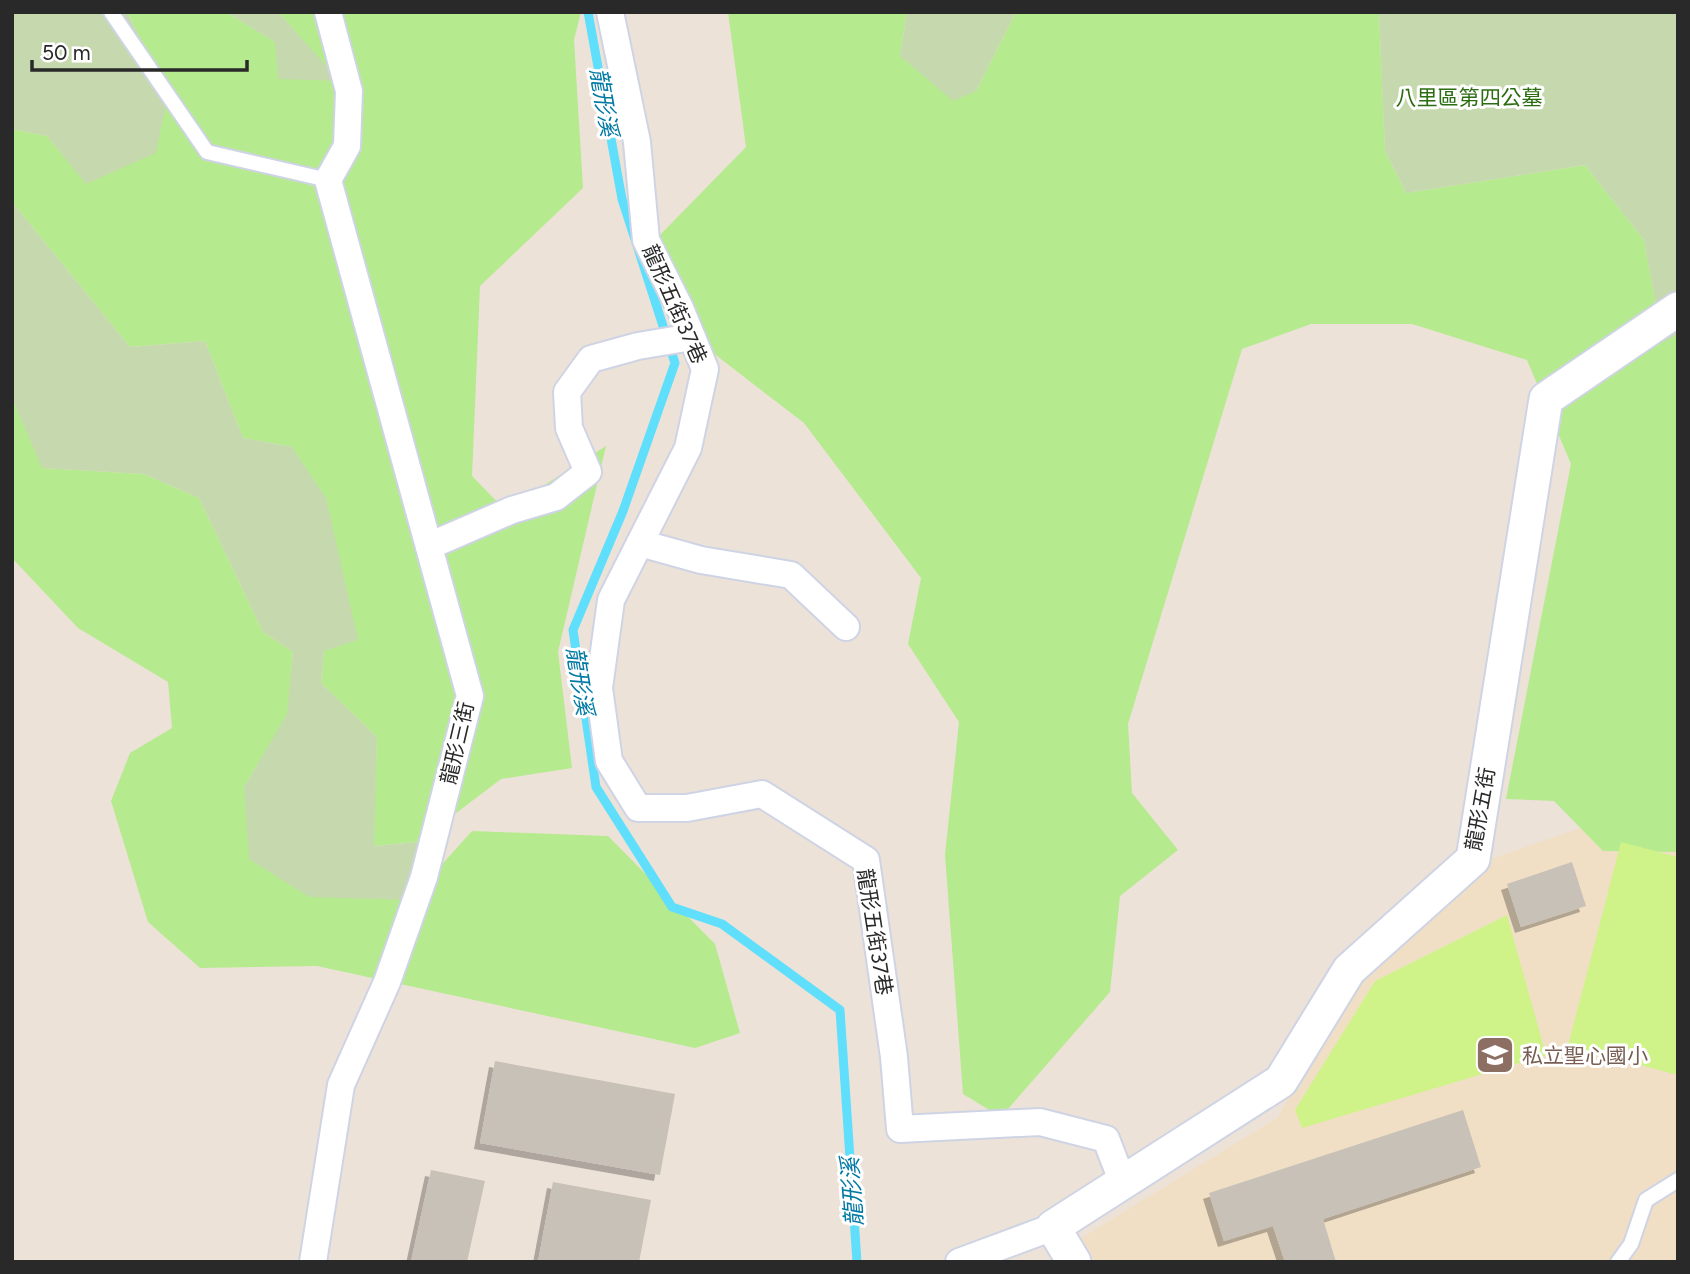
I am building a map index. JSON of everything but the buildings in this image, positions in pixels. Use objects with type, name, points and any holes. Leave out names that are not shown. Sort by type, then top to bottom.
[{"type":"street","points":[[328,12],[349,91],[347,146],[328,180]]},
{"type":"street","name":"龍形五街37巷","points":[[610,12],[640,171],[646,240],[705,369],[688,448],[611,600],[599,688],[609,761],[638,808],[687,808],[762,794],[866,860],[894,1057],[900,1129],[1040,1122],[1106,1139],[1123,1183]]},
{"type":"street","name":"龍形三街","points":[[313,1262],[341,1085],[387,982],[424,877],[470,696],[328,180]]},
{"type":"street","name":"龍形五街","points":[[1053,1227],[1281,1081],[1349,970],[1474,859],[1546,399],[1678,309]]},
{"type":"street","points":[[429,546],[512,510],[556,497],[588,472],[569,428],[567,391],[591,359],[638,346],[692,338]]},
{"type":"street","points":[[640,543],[701,560],[790,575],[846,627]]},
{"type":"street","points":[[959,1262],[1053,1227],[1074,1262]]},
{"type":"lane","points":[[111,12],[206,152],[328,180]]},
{"type":"lane","points":[[1618,1262],[1632,1244],[1646,1200],[1678,1180]]},
{"type":"shaded area","name":"私立聖心國小","points":[[1592,824],[1678,843],[1678,1262],[1095,1262],[1081,1238],[1277,1118],[1350,992],[1485,861]]},
{"type":"green space","points":[[14,12],[127,12],[168,94],[156,153],[86,184],[47,136],[12,129]]},
{"type":"green space","points":[[127,12],[226,12],[339,81],[278,12],[581,12],[574,40],[583,188],[480,286],[472,476],[505,510],[606,446],[558,652],[572,768],[501,779],[418,842],[373,846],[377,737],[321,683],[324,651],[292,447],[243,438],[205,341],[130,347],[12,202],[12,129],[47,136],[86,183],[168,94]]},
{"type":"green space","points":[[226,12],[278,12],[340,81],[278,79],[275,42]]},
{"type":"green space","points":[[728,12],[907,12],[900,56],[976,91],[1016,12],[1379,12],[1385,151],[1406,193],[1585,165],[1644,240],[1663,341],[1678,334],[1678,852],[1603,851],[1554,801],[1506,799],[1571,464],[1527,360],[1412,324],[1311,324],[1242,349],[1128,724],[1132,793],[1178,850],[1120,896],[1110,992],[1001,1117],[963,1094],[945,855],[959,722],[908,644],[921,578],[804,423],[708,349],[660,235],[746,147]]},
{"type":"green space","points":[[907,12],[1016,12],[976,91],[953,101],[900,56]]},
{"type":"green space","name":"八里區第四公墓","points":[[1379,12],[1678,12],[1678,334],[1663,342],[1644,240],[1585,165],[1406,193],[1385,151]]},
{"type":"green space","points":[[12,202],[130,347],[205,341],[243,438],[292,447],[326,498],[358,640],[324,651],[321,683],[377,737],[374,846],[418,842],[410,900],[309,897],[249,859],[244,787],[287,714],[293,652],[263,632],[199,498],[144,474],[42,468],[12,398]]},
{"type":"green space","points":[[12,398],[43,468],[144,474],[199,498],[263,632],[293,652],[288,714],[244,787],[410,900],[472,831],[608,836],[715,944],[740,1033],[695,1048],[317,966],[200,968],[148,922],[111,801],[130,753],[172,728],[168,682],[78,628],[12,558]]},
{"type":"green space","points":[[1621,842],[1678,857],[1678,1075],[1568,1046]]},
{"type":"green space","points":[[1507,915],[1546,1055],[1302,1128],[1295,1110],[1375,981]]},
{"type":"waterway","name":"龍形溪","points":[[588,12],[622,199],[675,363],[623,511],[573,630],[596,787],[672,907],[722,924],[840,1010],[857,1262]]},
{"type":"place","name":"私立聖心國小","points":[[1495,1055]]}]
